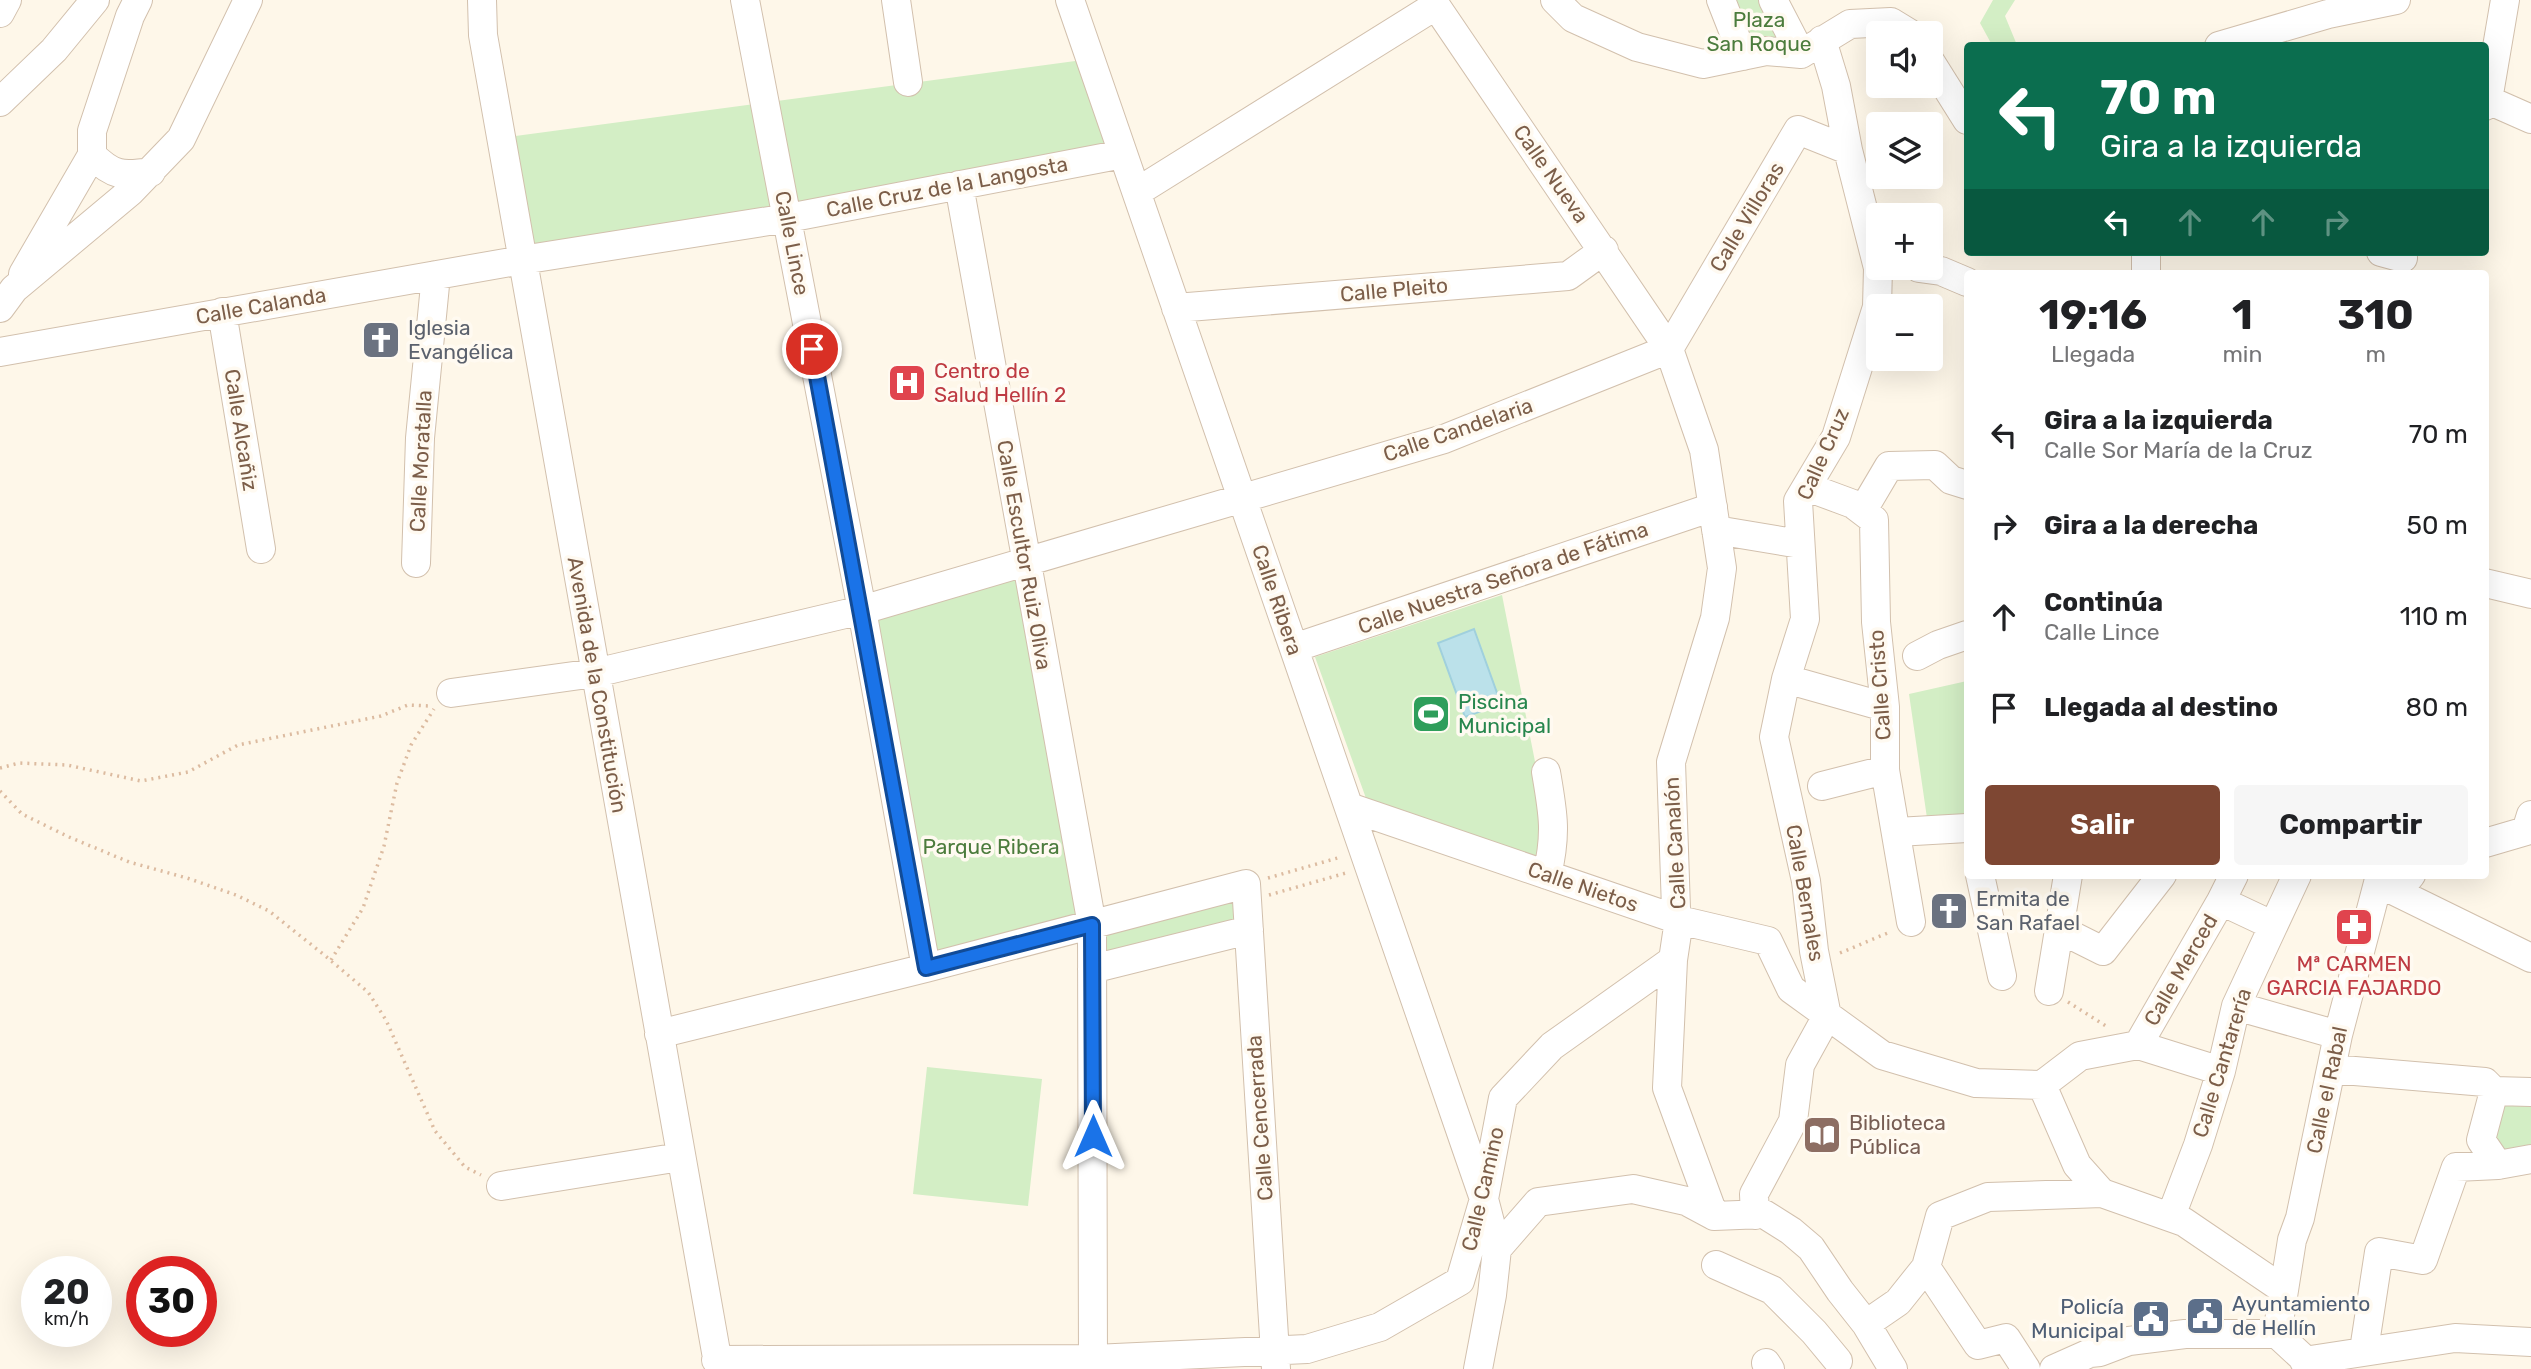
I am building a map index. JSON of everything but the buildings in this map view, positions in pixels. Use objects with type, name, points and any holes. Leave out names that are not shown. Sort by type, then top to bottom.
[{"type":"street","points":[[0,13],[7,0]]},
{"type":"street","points":[[0,102],[54,50],[95,0]]},
{"type":"street","points":[[5,293],[92,155],[92,131],[130,16],[138,0]]},
{"type":"street","points":[[5,293],[130,192],[181,139],[248,0]]},
{"type":"street","name":"Avenida de la Constitución","points":[[482,0],[482,35],[718,1365]]},
{"type":"street","name":"Calle Lince","points":[[746,0],[862,610],[926,968]]},
{"type":"street","points":[[896,0],[908,82]]},
{"type":"street","name":"Calle Ribera","points":[[1070,0],[1485,1199],[1497,1248],[1492,1295],[1478,1369]]},
{"type":"street","points":[[1555,0],[1573,18],[1637,47],[1703,64],[1766,51],[1812,47],[1850,24],[1866,23]]},
{"type":"street","points":[[1721,0],[1743,56]]},
{"type":"street","name":"Calle Cruz","points":[[1773,0],[1812,47],[1836,86],[1848,150],[1866,219]]},
{"type":"street","points":[[1894,0],[1905,21]]},
{"type":"street","points":[[2245,42],[2264,39],[2396,0]]},
{"type":"street","points":[[2489,92],[2505,0]]},
{"type":"street","points":[[1136,192],[1434,3]]},
{"type":"street","name":"Calle Nueva","points":[[1434,3],[1669,349]]},
{"type":"street","points":[[1943,82],[1964,115]]},
{"type":"street","points":[[2489,104],[2531,118]]},
{"type":"street","name":"Calle Villoras","points":[[1669,349],[1798,130],[1848,150]]},
{"type":"street","name":"Calle Cruz de la Langosta","points":[[522,260],[788,218],[1123,154]]},
{"type":"street","points":[[92,155],[106,169],[124,176],[151,172]]},
{"type":"street","name":"Calle Escultor Ruiz Oliva","points":[[959,185],[1092,925],[1094,1364]]},
{"type":"street","name":"Calle Pleito","points":[[1176,307],[1568,276],[1604,250]]},
{"type":"street","name":"Calle Calanda","points":[[0,352],[522,260]]},
{"type":"street","points":[[1943,272],[1964,281]]},
{"type":"street","name":"Calle Moratalla","points":[[415,563],[420,438],[436,275]]},
{"type":"street","name":"Calle Cruz","points":[[1800,544],[1798,501],[1836,437],[1877,306],[1877,280]]},
{"type":"street","name":"Calle Alcañiz","points":[[222,312],[261,549]]},
{"type":"street","name":"Calle Candelaria","points":[[444,699],[595,673],[862,610],[1444,439],[1669,349]]},
{"type":"street","name":"Calle Canalón","points":[[1669,349],[1704,450],[1722,568],[1715,618],[1671,762],[1676,909],[1679,920],[1673,960],[1667,1088],[1714,1216]]},
{"type":"street","points":[[1807,487],[1863,510],[1889,466],[1936,465],[1951,480],[1964,484]]},
{"type":"street","name":"Calle Cristo","points":[[1863,510],[1874,520],[1876,622],[1885,706],[1885,770],[1912,922]]},
{"type":"street","points":[[1714,519],[1800,544]]},
{"type":"street","name":"Calle Nuestra Señora de Fátima","points":[[1294,648],[1714,519]]},
{"type":"street","name":"Calle Bernales","points":[[1800,544],[1805,619],[1786,679],[1774,737],[1806,881],[1814,950],[1826,1016]]},
{"type":"street","points":[[2489,584],[2531,594]]},
{"type":"street","points":[[1917,656],[1964,633]]},
{"type":"street","points":[[1786,679],[1885,706]]},
{"type":"street","points":[[1822,786],[1885,770]]},
{"type":"street","points":[[1546,772],[1554,817],[1554,846],[1547,875]]},
{"type":"street","name":"Calle Nietos","points":[[1349,807],[1679,920],[1768,941],[1791,989],[1826,1016]]},
{"type":"street","points":[[2489,842],[2526,831],[2531,815]]},
{"type":"street","points":[[1897,832],[1964,828]]},
{"type":"street","points":[[1981,879],[2002,976]]},
{"type":"street","points":[[2049,991],[2067,879]]},
{"type":"street","points":[[2059,929],[2103,951],[2159,879]]},
{"type":"street","name":"Calle Merced","points":[[2042,1085],[2080,1056],[2138,1045],[2232,879]]},
{"type":"street","name":"Calle Cantarería","points":[[2171,1216],[2198,1145],[2221,1071],[2236,1006],[2295,879]]},
{"type":"street","points":[[2378,883],[2408,879]]},
{"type":"street","points":[[2378,883],[2531,958]]},
{"type":"street","name":"Calle el Rabal","points":[[2277,1334],[2292,1240],[2300,1218],[2338,1035],[2378,883]]},
{"type":"street","points":[[659,1034],[1092,925],[1246,893]]},
{"type":"street","name":"Calle Cencerrada","points":[[1246,893],[1275,1360]]},
{"type":"street","points":[[2221,901],[2272,925]]},
{"type":"street","points":[[1092,969],[1249,930]]},
{"type":"street","name":"Calle Camino","points":[[718,1365],[1094,1364],[1275,1360],[1380,1327],[1460,1282],[1485,1199],[1503,1098],[1552,1046],[1673,960]]},
{"type":"street","points":[[2236,1006],[2338,1035]]},
{"type":"street","points":[[1755,1215],[1754,1194],[1793,1121],[1800,1065],[1826,1016],[1882,1055],[1976,1083],[2042,1085],[2077,1165],[2102,1193]]},
{"type":"street","points":[[2138,1045],[2221,1071]]},
{"type":"street","points":[[2331,1069],[2485,1082],[2494,1091],[2531,1092]]},
{"type":"street","points":[[2494,1091],[2481,1140],[2498,1165]]},
{"type":"street","points":[[501,1186],[680,1157]]},
{"type":"street","points":[[2364,1350],[2379,1252],[2423,1260],[2456,1167],[2498,1165],[2531,1159]]},
{"type":"street","points":[[1497,1248],[1538,1202],[1633,1189],[1686,1201],[1714,1216],[1764,1214],[1811,1248],[1872,1333],[1893,1369]]},
{"type":"street","points":[[1716,1265],[1772,1290],[1814,1332],[1835,1365],[1857,1349],[1872,1333],[1926,1267],[1940,1216],[1988,1197],[2102,1193],[2184,1222],[2284,1290]]},
{"type":"street","points":[[1926,1267],[1978,1345],[2006,1338],[2026,1369]]},
{"type":"street","points":[[2053,1369],[2090,1353],[2105,1360],[2129,1341],[2185,1334],[2277,1334],[2310,1365],[2364,1350],[2455,1338],[2531,1342]]},
{"type":"path","points":[[0,768],[19,763],[67,765],[141,781],[188,772],[238,745],[381,716],[408,705],[444,699]]},
{"type":"path","points":[[331,961],[363,908],[384,846],[397,783],[406,758],[430,712],[444,699]]},
{"type":"path","points":[[0,791],[22,814],[69,837],[129,862],[236,895],[269,911],[368,992],[386,1020],[436,1131],[465,1167],[501,1186]]},
{"type":"path","points":[[1246,893],[1367,858]]},
{"type":"path","points":[[1246,893],[1367,858]]},
{"type":"path","points":[[1818,961],[1912,922]]},
{"type":"path","points":[[2049,991],[2138,1045]]},
{"type":"green space","name":"Plaza San Roque","points":[[1723,0],[1769,0],[1797,53],[1743,56]]},
{"type":"green space","points":[[1993,0],[2015,0],[2005,16],[2016,42],[1990,42],[1980,23]]},
{"type":"green space","points":[[1090,59],[1123,154],[522,260],[501,138]]},
{"type":"green space","name":"Parque Ribera","points":[[1025,563],[1092,924],[1246,884],[1249,930],[1092,969],[1092,925],[926,968],[862,610]]},
{"type":"green space","name":"Piscina Municipal","points":[[1502,595],[1546,817],[1545,849],[1535,860],[1367,801],[1315,657]]},
{"type":"green space","points":[[1964,682],[1964,822],[1928,825],[1909,694]]},
{"type":"green space","points":[[927,1067],[1042,1079],[1028,1206],[913,1194]]},
{"type":"green space","points":[[2494,1091],[2531,1092],[2531,1159],[2498,1165],[2481,1140]]},
{"type":"water","points":[[1474,629],[1501,704],[1465,717],[1438,643]]},
{"type":"place","name":"Iglesia Evangélica","points":[[381,340]]},
{"type":"place","name":"Centro de Salud Hellín 2","points":[[907,383]]},
{"type":"place","name":"Piscina Municipal","points":[[1431,714]]},
{"type":"place","name":"Ermita de San Rafael","points":[[1949,911]]},
{"type":"place","name":"Mª CARMEN GARCIA FAJARDO","points":[[2354,927]]},
{"type":"place","name":"Biblioteca Pública","points":[[1822,1135]]},
{"type":"place","name":"Ayuntamiento de Hellín","points":[[2205,1316]]},
{"type":"place","name":"Policía Municipal","points":[[2151,1319]]},
{"type":"route","points":[[812,349],[926,968],[1092,925],[1093,1136]]}]
